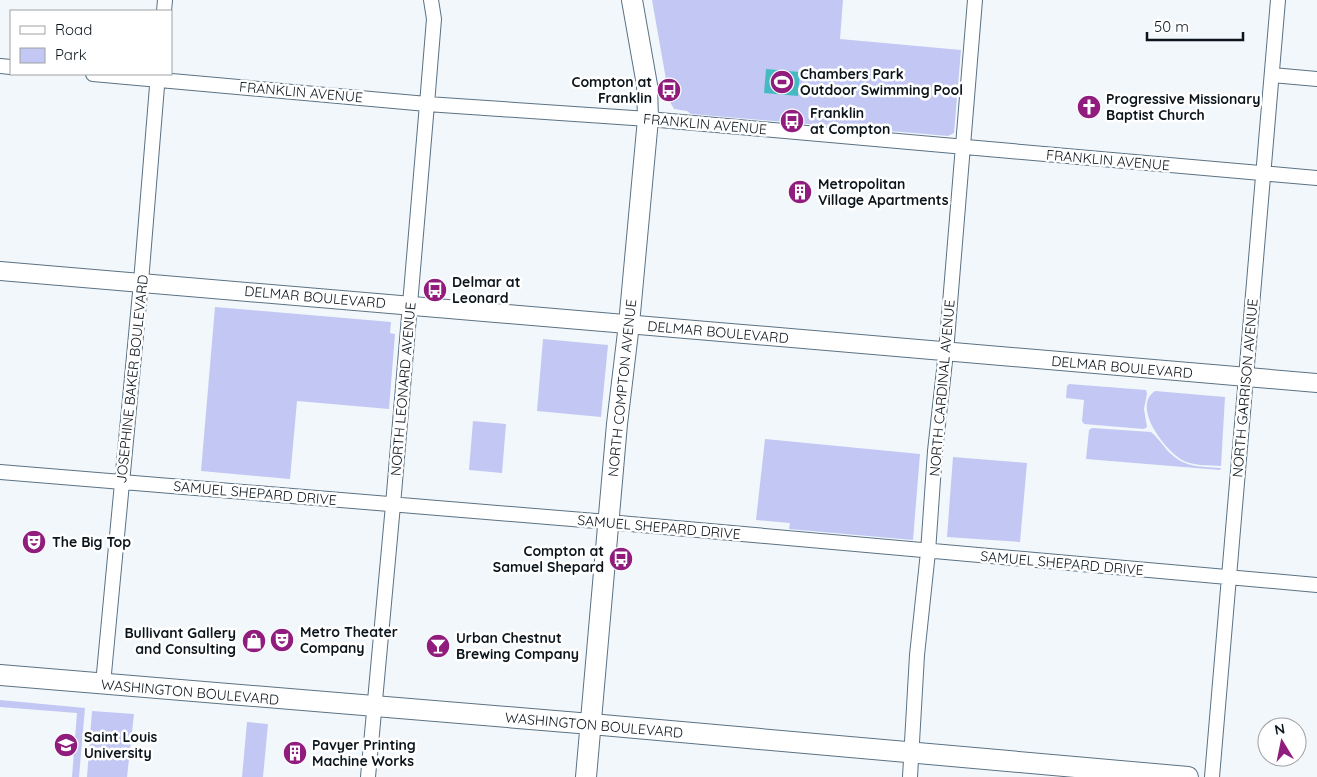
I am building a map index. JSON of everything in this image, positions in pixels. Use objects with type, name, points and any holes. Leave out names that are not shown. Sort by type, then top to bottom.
[{"type":"main road","name":"NORTH COMPTON AVENUE","points":[[586,777],[608,522],[648,119],[647,85],[632,0]]},
{"type":"main road","name":"WASHINGTON BOULEVARD","points":[[0,676],[591,724],[1188,777]]},
{"type":"street","name":"NORTH LEONARD AVENUE","points":[[368,777],[394,505],[434,18],[430,0]]},
{"type":"street","name":"NORTH CARDINAL AVENUE","points":[[910,777],[917,655],[928,552],[935,451],[946,352],[975,0]]},
{"type":"street","name":"NORTH GARRISON AVENUE","points":[[1212,777],[1278,0]]},
{"type":"street","name":"FRANKLIN AVENUE","points":[[126,75],[158,76],[427,104],[648,119],[1317,178]]},
{"type":"street","points":[[1272,75],[1317,78]]},
{"type":"street","name":"JOSEPHINE BAKER BOULEVARD","points":[[103,684],[121,482],[142,282],[158,76]]},
{"type":"street","name":"DELMAR BOULEVARD","points":[[0,271],[410,304],[1317,383]]},
{"type":"street","name":"SAMUEL SHEPARD DRIVE","points":[[0,472],[608,522],[928,552],[1317,585]]},
{"type":"green space","points":[[652,0],[843,0],[840,39],[961,50],[954,133],[948,136],[691,114],[687,111],[674,109],[670,102]]},
{"type":"green space","points":[[215,307],[391,322],[390,333],[395,334],[389,409],[297,401],[290,479],[201,471]]},
{"type":"green space","points":[[543,339],[608,345],[601,417],[537,411]]},
{"type":"green space","points":[[1069,384],[1146,390],[1144,409],[1147,427],[1144,429],[1084,424],[1082,421],[1084,400],[1066,398],[1067,386]]},
{"type":"green space","points":[[1155,391],[1225,397],[1221,466],[1186,462],[1167,447],[1153,428],[1149,417],[1147,407],[1149,398]]},
{"type":"green space","points":[[473,421],[506,424],[502,473],[469,470]]},
{"type":"green space","points":[[1092,428],[1151,432],[1179,460],[1191,465],[1221,468],[1220,470],[1086,459],[1089,430]]},
{"type":"green space","points":[[765,439],[920,454],[913,540],[789,529],[790,523],[756,520]]},
{"type":"green space","points":[[953,457],[1027,463],[1020,542],[947,537]]},
{"type":"green space","points":[[0,700],[85,708],[79,777],[72,777],[77,713],[0,707]]},
{"type":"green space","points":[[92,711],[134,714],[127,777],[87,777]]},
{"type":"green space","points":[[247,722],[268,724],[263,777],[242,777]]},
{"type":"shaded area","name":"Chambers Park Outdoor Swimming Pool","points":[[766,69],[800,72],[798,96],[764,93]]},
{"type":"place","name":"Chambers Park Outdoor Swimming Pool","points":[[782,82]]},
{"type":"place","name":"Compton at Franklin","points":[[669,90]]},
{"type":"place","name":"Progressive Missionary Baptist Church","points":[[1089,107]]},
{"type":"place","name":"Franklin at Compton","points":[[792,121]]},
{"type":"place","name":"Metropolitan Village Apartments","points":[[800,192]]},
{"type":"place","name":"Delmar at Leonard","points":[[435,290]]},
{"type":"place","name":"The Big Top","points":[[34,542]]},
{"type":"place","name":"Compton at Samuel Shepard","points":[[621,559]]},
{"type":"place","name":"Metro Theater Company","points":[[282,640]]},
{"type":"place","name":"Bullivant Gallery and Consulting","points":[[254,641]]},
{"type":"place","name":"Urban Chestnut Brewing Company","points":[[438,646]]},
{"type":"place","name":"Saint Louis University","points":[[66,745]]},
{"type":"place","name":"Pavyer Printing Machine Works","points":[[295,753]]}]
